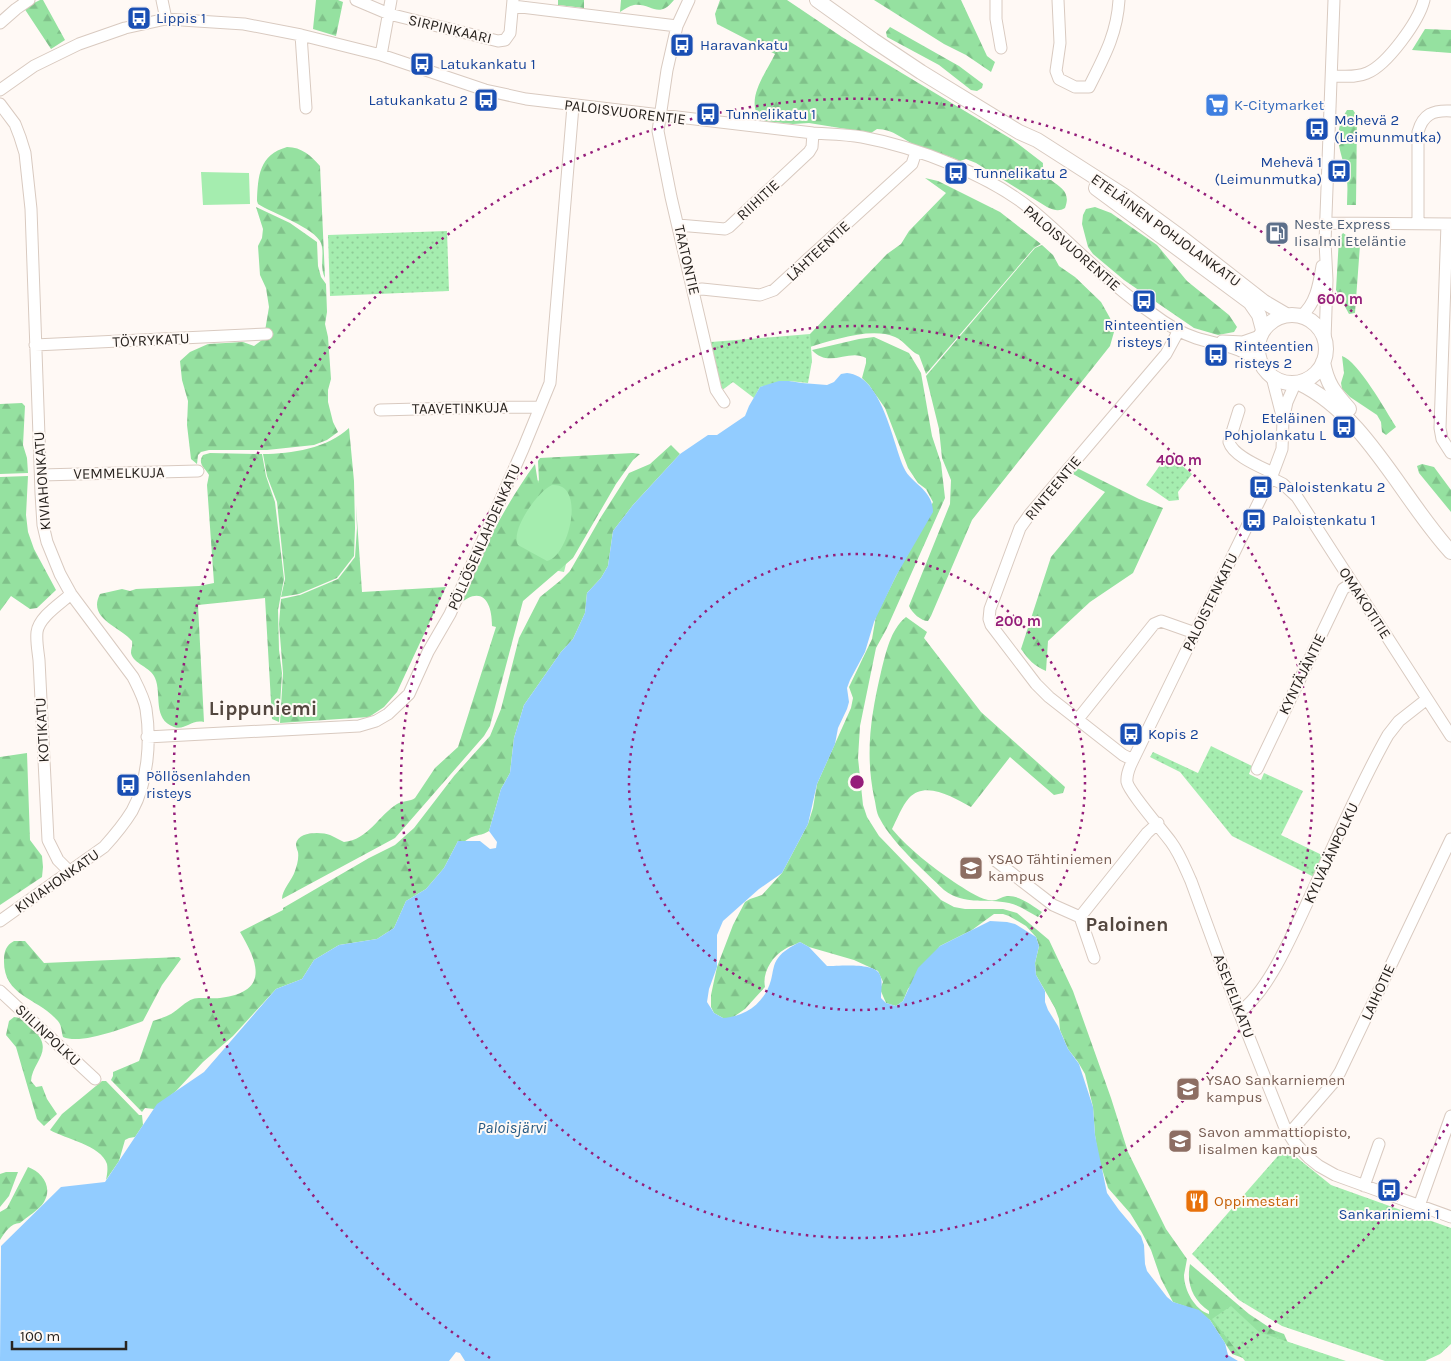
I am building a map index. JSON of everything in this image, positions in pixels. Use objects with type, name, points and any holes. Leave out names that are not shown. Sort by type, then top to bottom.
[{"type":"main road","name":"ETELÄINEN POHJOLANKATU","points":[[817,0],[889,51],[1018,132],[1245,298],[1256,310],[1262,321],[1262,333]]},
{"type":"main road","name":"ETELÄINEN POHJOLANKATU","points":[[1018,132],[1037,140],[1126,197],[1264,302],[1286,315]]},
{"type":"main road","points":[[1297,383],[1312,376],[1323,362],[1326,352],[1325,340],[1315,324],[1301,316],[1286,315],[1274,320],[1262,333],[1258,353],[1262,366],[1272,377],[1280,382],[1297,383],[1328,401],[1378,456],[1435,536],[1451,552]]},
{"type":"main road","points":[[1323,362],[1325,374],[1333,392],[1374,436],[1442,531],[1451,548]]},
{"type":"street","points":[[0,24],[29,0]]},
{"type":"street","points":[[162,0],[166,19]]},
{"type":"street","name":"SIRPINKAARI","points":[[356,0],[389,14],[498,41],[508,38],[513,3]]},
{"type":"street","points":[[381,55],[391,0]]},
{"type":"street","name":"TAATONTIE","points":[[689,0],[677,26],[667,70],[658,131],[716,390],[724,402]]},
{"type":"street","points":[[996,0],[996,19],[1001,48]]},
{"type":"street","points":[[1058,0],[1060,43],[1056,71],[1059,78],[1075,86],[1089,87],[1116,30],[1119,0]]},
{"type":"street","points":[[1325,340],[1327,280],[1325,242],[1334,0]]},
{"type":"street","points":[[1332,76],[1359,76],[1377,67],[1415,22],[1424,0]]},
{"type":"street","points":[[513,3],[677,26]]},
{"type":"street","name":"PALOISVUORENTIE","points":[[0,90],[34,66],[79,44],[125,28],[166,19],[244,24],[301,35],[381,55],[504,95],[573,106],[813,133],[860,136],[890,143],[932,157],[978,177],[1030,208],[1105,278],[1152,314],[1196,338],[1242,352],[1262,366]]},
{"type":"street","points":[[301,35],[306,108]]},
{"type":"street","name":"KIVIAHONKATU","points":[[0,104],[15,124],[25,153],[31,209],[43,525],[52,556],[71,594],[133,677],[140,691],[146,708],[148,737],[148,756],[133,810],[115,836],[104,848],[0,921]]},
{"type":"street","name":"PÖLLÖSENLAHDENKATU","points":[[148,737],[358,726],[376,721],[388,714],[409,694],[428,652],[450,614],[550,383],[573,106]]},
{"type":"street","points":[[1418,223],[1418,132],[1420,125],[1427,115],[1432,112],[1451,110]]},
{"type":"street","name":"RIIHITIE","points":[[678,225],[725,229],[729,227],[809,152],[812,147],[813,133]]},
{"type":"street","name":"LÄHTEENTIE","points":[[694,290],[702,289],[760,295],[774,290],[912,164],[916,152]]},
{"type":"street","points":[[1326,223],[1449,224],[1440,428],[1442,440],[1451,452]]},
{"type":"street","points":[[1301,316],[1311,306],[1315,296],[1325,242]]},
{"type":"street","name":"RINTEENTIE","points":[[1133,760],[1049,697],[1036,684],[991,625],[989,619],[990,609],[1020,528],[1166,354],[1179,330]]},
{"type":"street","name":"PALOISVUORENTIE","points":[[1213,342],[1242,342],[1262,333]]},
{"type":"street","name":"TÖYRYKATU","points":[[35,345],[267,334]]},
{"type":"street","name":"PALOISTENKATU","points":[[1272,377],[1283,420]]},
{"type":"street","name":"PALOISTENKATU","points":[[1127,781],[1133,760],[1272,476],[1282,449],[1286,402],[1297,383]]},
{"type":"street","name":"TAAVETINKUJA","points":[[380,410],[539,407]]},
{"type":"street","name":"OMAKOTITIE","points":[[1239,410],[1229,442],[1230,447],[1283,484],[1297,498],[1451,736]]},
{"type":"street","name":"VEMMELKUJA","points":[[41,475],[198,471]]},
{"type":"street","name":"KYNTÄJÄNTIE","points":[[1256,769],[1343,589],[1352,583]]},
{"type":"street","name":"KOTIKATU","points":[[70,872],[58,860],[48,840],[37,630],[47,615],[71,594]]},
{"type":"street","points":[[1078,719],[1154,624],[1161,621],[1195,633]]},
{"type":"street","name":"KYLVÄJÄNPOLKU","points":[[1239,1012],[1250,1003],[1262,988],[1286,947],[1388,734],[1399,721],[1427,699]]},
{"type":"street","name":"ASEVELIKATU","points":[[1127,781],[1131,791],[1158,823],[1178,853],[1188,874],[1239,1012],[1287,1132],[1294,1142],[1319,1166],[1335,1175],[1451,1217]]},
{"type":"street","points":[[1080,918],[1147,833],[1158,823]]},
{"type":"street","name":"LAIHOTIE","points":[[1287,1132],[1294,1128],[1340,1072],[1451,839]]},
{"type":"street","points":[[996,861],[1053,905],[1080,918],[1094,958]]},
{"type":"street","name":"SIILINPOLKU","points":[[0,991],[95,1079]]},
{"type":"street","points":[[1419,1206],[1451,1116]]},
{"type":"street","points":[[1364,1186],[1379,1144]]},
{"type":"green space","points":[[43,0],[65,40],[51,49],[24,8]]},
{"type":"green space","points":[[316,0],[338,0],[343,2],[336,36],[313,29]]},
{"type":"green space","points":[[558,0],[584,0],[584,8],[558,5]]},
{"type":"green space","points":[[621,0],[674,0],[664,9],[659,10],[634,5],[620,12]]},
{"type":"green space","points":[[720,0],[787,0],[842,37],[1013,140],[1043,163],[1047,176],[1066,193],[1065,208],[1054,210],[1049,208],[976,163],[966,159],[960,161],[923,149],[883,129],[877,129],[871,133],[809,123],[793,124],[763,121],[757,114],[755,97],[775,54],[717,24],[715,14]]},
{"type":"green space","points":[[874,0],[961,0],[987,56],[995,62],[991,72],[966,55],[944,44]]},
{"type":"green space","points":[[890,27],[959,66],[983,84],[982,88],[977,91],[971,90],[939,65],[887,37],[886,32]]},
{"type":"green space","points":[[1425,29],[1451,30],[1451,53],[1412,50]]},
{"type":"green space","points":[[1347,110],[1353,110],[1357,116],[1356,205],[1347,205],[1347,181],[1338,138],[1339,129]]},
{"type":"green space","points":[[287,147],[302,150],[320,166],[325,278],[322,269],[322,247],[317,237],[302,226],[258,204],[257,201],[258,183],[265,161],[271,155]]},
{"type":"green space","points":[[201,172],[249,173],[250,204],[203,205]]},
{"type":"green space","points":[[925,178],[938,181],[1000,212],[1041,244],[1034,248],[926,374],[919,355],[895,337],[885,334],[875,333],[852,336],[810,347],[808,342],[810,334],[887,254],[901,244],[909,231],[946,193]]},
{"type":"green space","points":[[256,207],[290,223],[317,242],[318,266],[321,277],[326,284],[327,312],[325,324],[328,337],[331,379],[328,390],[328,402],[333,422],[338,432],[327,440],[314,445],[267,450],[209,450],[198,455],[197,464],[191,459],[187,425],[188,401],[182,380],[180,361],[190,352],[208,344],[243,342],[254,346],[262,340],[269,307],[266,288],[260,275],[258,246],[262,238],[263,229]]},
{"type":"green space","points":[[1095,207],[1111,213],[1157,245],[1187,281],[1229,315],[1237,327],[1234,332],[1218,335],[1194,328],[1124,280],[1093,254],[1088,247],[1082,224],[1086,209]]},
{"type":"green space","points":[[447,231],[449,291],[330,296],[328,235]]},
{"type":"green space","points":[[1343,233],[1360,245],[1355,313],[1349,314],[1336,290],[1339,238]]},
{"type":"green space","points":[[1042,245],[1053,255],[1059,266],[1075,277],[1101,302],[1110,318],[1114,332],[1110,346],[972,520],[931,616],[928,621],[925,621],[917,616],[909,606],[950,504],[951,480],[942,458],[939,429],[926,376],[1035,248]]},
{"type":"green space","points":[[810,334],[812,361],[808,383],[789,381],[760,387],[754,398],[733,382],[721,391],[711,342]]},
{"type":"green space","points":[[874,337],[909,353],[921,373],[932,436],[941,463],[945,498],[887,628],[876,648],[860,726],[858,758],[863,805],[867,817],[879,836],[941,900],[954,907],[965,909],[1003,909],[1017,913],[1049,940],[1073,991],[1128,1152],[1166,1229],[1187,1259],[1184,1281],[1191,1299],[1199,1308],[1209,1314],[1209,1311],[1203,1307],[1192,1291],[1189,1278],[1190,1264],[1249,1314],[1273,1330],[1284,1334],[1288,1343],[1243,1358],[1232,1354],[1210,1320],[1187,1307],[1173,1302],[1141,1231],[1130,1213],[1108,1188],[1098,1156],[1093,1107],[1085,1074],[1068,1049],[1060,1030],[1055,1008],[1036,975],[1035,963],[1039,946],[1036,937],[1026,926],[1009,916],[994,914],[972,930],[940,946],[908,989],[903,1001],[896,1006],[886,1003],[880,989],[883,982],[878,971],[854,960],[809,947],[800,942],[780,952],[772,960],[765,976],[765,987],[745,1009],[732,1018],[723,1018],[714,1013],[711,1007],[711,995],[717,967],[733,925],[745,902],[762,895],[782,873],[808,824],[817,784],[851,708],[853,698],[849,687],[872,639],[876,616],[933,502],[926,489],[918,483],[908,468],[885,408],[862,378],[866,358],[853,355],[825,358],[812,350]]},
{"type":"green space","points":[[1342,356],[1349,360],[1363,376],[1396,427],[1386,435],[1382,432],[1381,422],[1377,415],[1350,397],[1342,389],[1341,383],[1344,373]]},
{"type":"green space","points":[[22,403],[25,406],[23,445],[27,458],[28,473],[0,474],[0,404]]},
{"type":"green space","points":[[349,428],[354,481],[354,556],[337,578],[299,594],[281,597],[285,579],[277,502],[267,476],[263,454],[285,453],[320,445]]},
{"type":"green space","points":[[671,445],[680,454],[633,505],[613,531],[608,566],[601,578],[587,593],[585,613],[573,639],[561,652],[524,705],[514,738],[510,773],[501,789],[489,831],[471,837],[464,842],[458,841],[444,868],[426,889],[406,901],[394,928],[377,939],[339,945],[314,960],[302,979],[276,989],[233,1036],[203,1062],[176,1091],[154,1109],[145,1108],[142,1112],[111,1080],[113,1072],[139,1061],[153,1021],[171,1014],[193,999],[220,998],[236,995],[246,990],[253,983],[255,965],[240,932],[283,910],[283,908],[369,858],[395,845],[414,828],[454,776],[490,736],[501,709],[519,638],[540,597],[570,571],[629,473],[650,464]]},
{"type":"green space","points":[[210,453],[262,454],[266,476],[275,502],[284,579],[278,610],[279,650],[282,673],[279,722],[272,719],[265,598],[198,605],[204,722],[195,722],[178,728],[167,723],[163,718],[160,712],[155,678],[150,671],[132,657],[132,641],[101,616],[98,610],[97,603],[100,594],[122,589],[130,591],[136,589],[199,586],[214,583],[207,485],[209,475],[202,466],[201,461],[203,455]]},
{"type":"green space","points":[[640,454],[633,460],[616,484],[573,558],[523,601],[490,726],[484,736],[395,838],[282,899],[296,869],[298,852],[296,844],[301,837],[322,833],[344,842],[360,837],[397,804],[415,798],[435,768],[458,747],[496,627],[492,626],[490,609],[484,598],[473,596],[465,599],[457,606],[502,515],[535,464],[539,482],[538,461],[540,458]],"holes":[[[552,485],[563,487],[569,495],[572,507],[571,520],[562,547],[555,556],[547,561],[518,545],[518,530],[533,503],[546,489]]]},
{"type":"green space","points":[[1168,454],[1192,474],[1178,492],[1179,500],[1169,501],[1146,485]]},
{"type":"green space","points":[[1422,464],[1434,467],[1451,490],[1451,512],[1419,473],[1417,466]]},
{"type":"green space","points":[[1077,468],[1139,499],[1163,508],[1133,573],[1090,602],[1048,641],[1046,671],[1032,662],[1021,649],[1051,557],[1105,492],[1073,474]]},
{"type":"green space","points":[[28,476],[26,515],[28,532],[34,549],[56,590],[37,608],[30,609],[11,596],[0,611],[0,477]]},
{"type":"green space","points":[[529,479],[585,488],[564,572],[509,561]]},
{"type":"green space","points":[[356,505],[362,592],[446,587],[397,692],[384,707],[369,717],[280,723],[283,673],[279,624],[281,599],[300,595],[338,579],[355,557]]},
{"type":"green space","points":[[906,617],[927,632],[924,638],[981,712],[1065,787],[1063,793],[1054,795],[1010,757],[971,807],[940,792],[923,791],[909,798],[892,829],[921,857],[966,890],[988,900],[996,900],[1007,896],[1016,897],[1026,901],[1042,912],[1038,917],[1013,904],[968,900],[952,895],[944,890],[901,847],[879,817],[871,781],[870,734],[872,719],[877,688],[892,635]]},
{"type":"green space","points":[[1211,746],[1252,766],[1249,774],[1261,780],[1264,773],[1303,791],[1281,835],[1324,856],[1314,877],[1232,836],[1180,772],[1150,757],[1153,752],[1198,773]]},
{"type":"green space","points":[[27,753],[30,840],[42,856],[42,877],[0,905],[0,757]]},
{"type":"green space","points":[[14,941],[25,941],[44,963],[179,957],[181,959],[162,985],[143,1021],[103,1035],[71,1039],[63,1037],[60,1025],[56,1019],[22,995],[9,981],[5,972],[4,954],[7,947]]},
{"type":"green space","points":[[14,1017],[28,1023],[40,1037],[43,1044],[43,1050],[32,1074],[31,1081],[36,1087],[42,1086],[47,1099],[57,1114],[44,1126],[37,1119],[16,1047],[6,1035],[9,1021]]},
{"type":"green space","points":[[102,1081],[106,1081],[139,1115],[142,1115],[143,1125],[135,1137],[125,1140],[119,1161],[106,1180],[107,1164],[98,1152],[82,1143],[50,1130],[62,1114]]},
{"type":"green space","points":[[1285,1148],[1331,1185],[1451,1228],[1451,1344],[1440,1354],[1425,1361],[1385,1361],[1282,1326],[1239,1300],[1192,1254]]},
{"type":"green space","points":[[28,1167],[38,1172],[45,1181],[47,1191],[44,1202],[20,1223],[11,1226],[0,1240],[0,1212],[7,1208]]},
{"type":"green space","points":[[18,1172],[9,1196],[0,1207],[0,1174]]},
{"type":"green space","points":[[1231,1306],[1259,1332],[1346,1361],[1245,1361],[1212,1319]]},
{"type":"water","name":"Paloisjärvi","points":[[847,373],[859,377],[869,385],[877,397],[904,468],[907,474],[926,492],[932,504],[933,512],[896,576],[874,622],[865,652],[850,680],[847,688],[849,702],[847,709],[838,728],[835,744],[817,784],[808,824],[782,873],[759,889],[723,921],[717,935],[717,967],[709,989],[707,1002],[714,1013],[723,1018],[746,1012],[764,996],[771,980],[776,960],[785,951],[800,942],[809,947],[827,966],[865,966],[877,971],[881,980],[881,998],[886,1003],[896,1006],[903,1001],[918,968],[940,946],[990,921],[1015,924],[1036,937],[1039,946],[1035,963],[1036,975],[1045,991],[1045,1002],[1048,1010],[1058,1026],[1068,1049],[1079,1064],[1093,1107],[1095,1135],[1107,1193],[1141,1236],[1147,1271],[1167,1297],[1173,1302],[1199,1310],[1210,1320],[1225,1343],[1228,1355],[1238,1361],[465,1361],[460,1353],[456,1352],[449,1361],[0,1361],[1,1246],[61,1187],[105,1182],[157,1104],[204,1072],[276,989],[302,979],[314,960],[339,945],[377,939],[394,928],[406,901],[426,889],[444,868],[458,841],[480,841],[490,849],[496,848],[497,842],[489,831],[501,789],[510,773],[514,738],[524,705],[561,652],[573,639],[585,613],[587,593],[601,578],[608,566],[613,531],[633,505],[680,454],[708,435],[717,435],[745,416],[760,387],[779,381],[827,385],[834,382],[841,374]]},
{"type":"place","name":"Lippis 1","points":[[139,18]]},
{"type":"place","name":"Haravankatu","points":[[682,45]]},
{"type":"place","name":"Latukankatu 1","points":[[422,64]]},
{"type":"place","name":"Latukankatu 2","points":[[486,100]]},
{"type":"place","name":"K-Citymarket","points":[[1217,105]]},
{"type":"place","name":"Tunnelikatu 1","points":[[708,114]]},
{"type":"place","name":"Mehevä 2 (Leimunmutka)","points":[[1317,129]]},
{"type":"place","name":"Mehevä 1 (Leimunmutka)","points":[[1339,171]]},
{"type":"place","name":"Tunnelikatu 2","points":[[956,173]]},
{"type":"place","name":"Neste Express Iisalmi Eteläntie","points":[[1277,233]]},
{"type":"place","name":"Rinteentien risteys 1","points":[[1144,301]]},
{"type":"place","name":"Rinteentien risteys 2","points":[[1216,355]]},
{"type":"place","name":"Eteläinen Pohjolankatu L","points":[[1344,427]]},
{"type":"place","name":"Paloistenkatu 2","points":[[1261,487]]},
{"type":"place","name":"Paloistenkatu 1","points":[[1254,520]]},
{"type":"place","name":"Kopis 2","points":[[1131,734]]},
{"type":"place","name":"Pöllösenlahden risteys","points":[[128,785]]},
{"type":"place","name":"YSAO Tähtiniemen kampus","points":[[971,868]]},
{"type":"place","name":"YSAO Sankarniemen kampus","points":[[1188,1089]]},
{"type":"place","name":"Savon ammattiopisto, Iisalmen kampus","points":[[1180,1141]]},
{"type":"place","name":"Sankariniemi 1","points":[[1389,1190]]},
{"type":"place","name":"Oppimestari","points":[[1197,1201]]},
{"type":"district","name":"Lippuniemi","points":[[263,708]]},
{"type":"district","name":"Paloinen","points":[[1127,924]]}]
